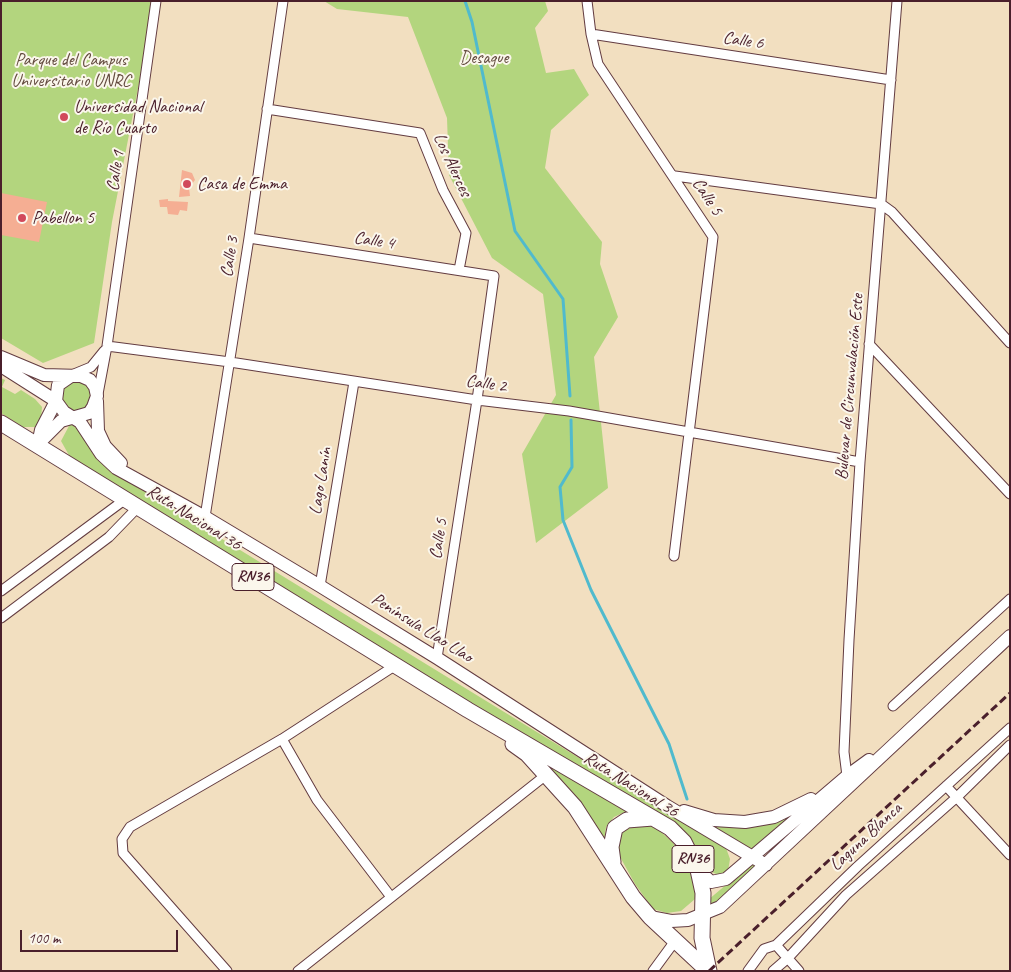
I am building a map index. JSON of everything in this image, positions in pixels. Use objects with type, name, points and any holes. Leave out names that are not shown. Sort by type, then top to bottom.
[{"type":"highway","name":"Ruta Nacional 36","points":[[1,423],[133,502],[468,710],[670,828],[684,842],[698,870],[703,893],[704,916],[702,938],[708,971]]},
{"type":"highway","name":"Ruta Nacional 36","points":[[468,710],[527,754],[575,808],[614,864],[634,897],[650,917],[708,971]]},
{"type":"highway","name":"RN36","points":[[614,864],[611,847],[615,828],[627,820],[653,818]]},
{"type":"main road","points":[[1,357],[44,375],[81,376],[90,380],[95,387],[97,396],[93,407],[88,413],[72,416],[60,421],[38,444]]},
{"type":"main road","points":[[1,366],[56,401],[64,412],[72,416]]},
{"type":"main road","points":[[38,444],[41,430],[56,401],[58,386],[72,376]]},
{"type":"main road","name":"Península Llao Llao","points":[[97,396],[98,431],[105,446],[114,458],[153,488]]},
{"type":"main road","name":"Península Llao Llao","points":[[72,416],[84,428],[106,460],[320,586],[437,658],[667,806],[766,865]]},
{"type":"main road","points":[[650,917],[671,921],[688,920],[704,916],[720,907],[852,786],[897,740],[1010,636]]},
{"type":"main road","points":[[698,870],[705,879],[711,882],[719,882],[726,879],[847,776],[897,740]]},
{"type":"main road","name":"Península Llao Llao","points":[[667,806],[714,820],[745,822],[774,817],[802,805],[847,776]]},
{"type":"street","name":"Calle 1","points":[[97,396],[107,346],[156,1]]},
{"type":"street","name":"Calle 3","points":[[205,517],[249,238],[283,1]]},
{"type":"street","name":"Bulevar de Circunvalación Este","points":[[847,776],[844,752],[860,462],[897,1]]},
{"type":"street","name":"Calle 5","points":[[588,3],[591,34],[598,64],[675,176],[713,237],[674,556]]},
{"type":"street","name":"Calle 6","points":[[591,34],[891,80]]},
{"type":"street","name":"Los Alerces","points":[[267,109],[420,133],[443,190],[466,233],[459,270]]},
{"type":"street","points":[[675,176],[881,204],[892,212],[1010,343]]},
{"type":"street","name":"Calle 4","points":[[249,238],[494,276]]},
{"type":"street","name":"Calle 5","points":[[437,658],[494,276]]},
{"type":"street","points":[[870,344],[1010,494]]},
{"type":"street","name":"Calle 1","points":[[72,376],[91,367],[107,346]]},
{"type":"street","name":"Calle 2","points":[[107,346],[230,362],[477,400],[560,409],[860,462]]},
{"type":"street","name":"Lago Lanín","points":[[320,586],[354,382]]},
{"type":"street","points":[[1,591],[133,502]]},
{"type":"street","points":[[1,618],[109,538],[133,502]]},
{"type":"street","points":[[893,706],[1010,599]]},
{"type":"street","points":[[227,971],[123,853],[122,839],[130,827],[282,739],[396,664]]},
{"type":"street","name":"Laguna Blanca","points":[[748,971],[764,949],[776,945],[1010,728]]},
{"type":"street","points":[[282,739],[316,800],[391,897]]},
{"type":"street","name":"Laguna Blanca","points":[[773,971],[788,958],[846,894],[956,797],[1010,745]]},
{"type":"street","points":[[298,971],[546,775]]},
{"type":"street","points":[[946,786],[1010,855]]},
{"type":"street","points":[[653,971],[675,941]]},
{"type":"street","points":[[776,945],[799,971]]},
{"type":"green space","name":"Parque del Campus Universitario UNRC","points":[[1,1],[155,1],[112,222],[94,343],[43,363],[1,338]]},
{"type":"green space","name":"Desague","points":[[324,1],[545,1],[548,11],[535,28],[546,73],[574,69],[589,95],[551,130],[545,168],[602,242],[600,264],[618,317],[594,357],[608,488],[536,543],[522,454],[556,395],[543,294],[492,258],[449,175],[447,118],[408,17],[337,9]]},
{"type":"green space","points":[[1,378],[5,380],[2,387],[15,394],[21,390],[35,399],[42,407],[41,419],[35,427],[23,427],[1,413]]},
{"type":"green space","points":[[76,381],[86,386],[91,396],[86,406],[76,411],[66,406],[61,396],[66,386]]},
{"type":"green space","points":[[70,424],[80,429],[121,477],[726,848],[730,859],[728,871],[718,875],[708,870],[690,837],[70,457],[61,441]]},
{"type":"green space","points":[[534,752],[627,811],[614,817],[606,827],[604,843]]},
{"type":"green space","points":[[789,818],[752,851],[710,826],[753,827]]},
{"type":"green space","points":[[642,823],[658,829],[674,844],[688,864],[695,883],[695,899],[681,911],[667,913],[653,909],[635,884],[619,855],[618,837],[626,826]]},
{"type":"green space","points":[[752,863],[758,868],[717,904],[708,908],[708,900]]},
{"type":"building","name":"Casa de Emma","points":[[182,170],[192,173],[195,180],[189,188],[190,196],[179,197]]},
{"type":"building","name":"Pabellon 5","points":[[1,193],[47,202],[39,242],[1,235]]},
{"type":"building","points":[[168,199],[168,201],[188,202],[187,211],[180,210],[178,215],[168,214],[167,207],[160,207],[159,200]]},
{"type":"waterway","points":[[465,1],[472,22],[515,231],[563,299],[570,396]]},
{"type":"waterway","points":[[571,420],[572,467],[560,487],[563,520],[591,590],[669,744],[687,799]]},
{"type":"railway","points":[[709,971],[1010,693]]},
{"type":"place","name":"Universidad Nacional de Río Cuarto","points":[[64,117]]},
{"type":"place","name":"Casa de Emma","points":[[187,184]]},
{"type":"place","name":"Pabellon 5","points":[[22,218]]}]
